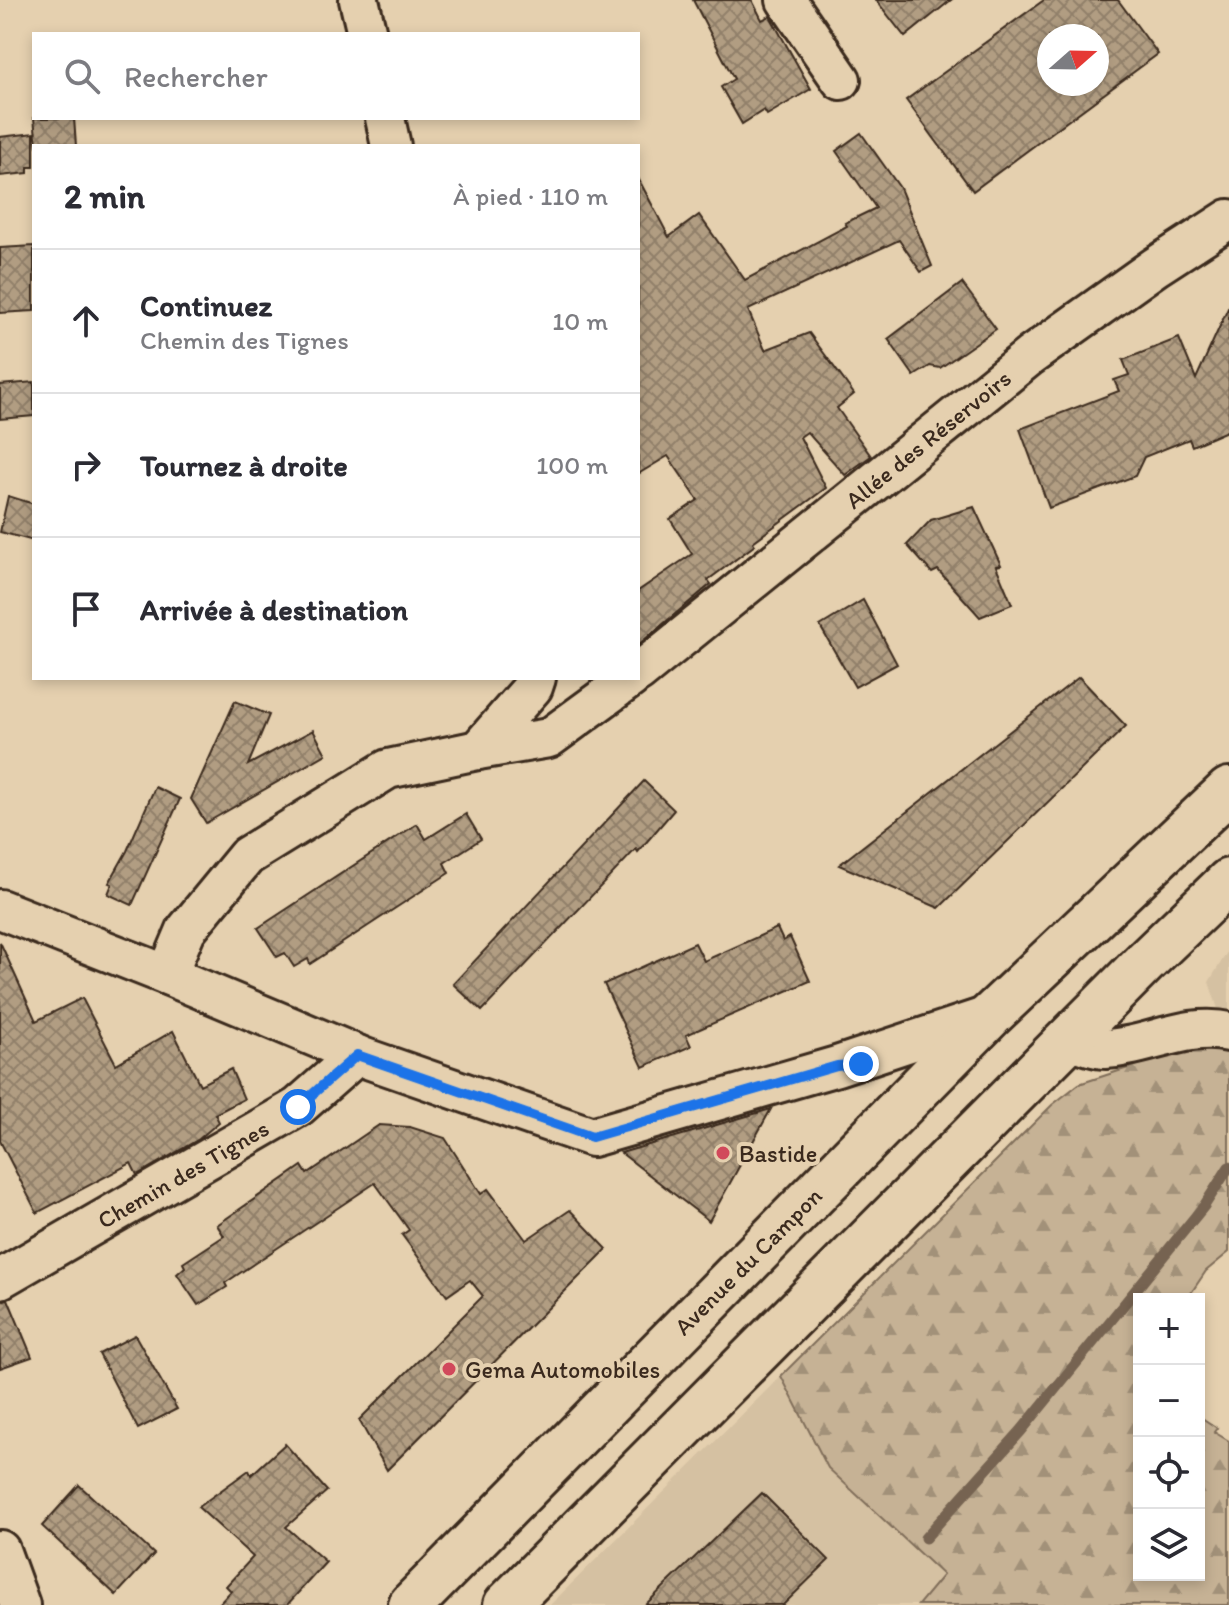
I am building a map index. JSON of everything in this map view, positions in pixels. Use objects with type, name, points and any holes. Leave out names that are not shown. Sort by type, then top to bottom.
[{"type":"main road","name":"Avenue du Campon","points":[[411,1605],[991,1015],[1229,790]]},
{"type":"main road","points":[[506,1605],[1229,881]]},
{"type":"street","points":[[359,0],[367,32]]},
{"type":"street","points":[[786,0],[841,80]]},
{"type":"street","points":[[385,120],[391,144]]},
{"type":"street","name":"Allée des Réservoirs","points":[[640,671],[1030,356],[1155,267],[1229,219]]},
{"type":"street","points":[[478,750],[533,687],[535,680]]},
{"type":"street","points":[[167,975],[186,930],[247,856],[388,769],[549,738],[628,680]]},
{"type":"street","points":[[0,909],[357,1055],[592,1137],[837,1066],[991,1015]]},
{"type":"street","points":[[1070,1039],[1104,1049],[1195,1030],[1229,1032]]},
{"type":"street","name":"Chemin des Tignes","points":[[0,1279],[298,1107],[357,1055]]},
{"type":"street","points":[[837,1066],[861,1064],[884,1071],[897,1091],[898,1109]]},
{"type":"street","points":[[0,1550],[20,1605]]},
{"type":"shaded area","points":[[1229,949],[1229,1023],[1222,1021],[1209,982]]},
{"type":"shaded area","points":[[781,1376],[828,1468],[943,1575],[918,1605],[550,1605]]},
{"type":"green space","points":[[1218,1043],[1229,1045],[1229,1252],[1206,1271],[1191,1293],[1133,1293],[1133,1581],[1205,1581],[1205,1420],[1217,1428],[1214,1432],[1229,1441],[1229,1605],[918,1605],[943,1575],[828,1468],[781,1376],[1052,1105],[1079,1084],[1174,1053]]},
{"type":"building","points":[[693,0],[752,0],[762,20],[770,16],[811,89],[767,115],[764,110],[742,124],[721,87],[734,79]]},
{"type":"building","points":[[876,0],[951,0],[905,37]]},
{"type":"building","points":[[1044,0],[1118,0],[1158,54],[1109,90],[1109,24],[1037,24],[1037,96],[1101,96],[973,191],[906,100]]},
{"type":"building","points":[[34,120],[74,120],[76,144],[37,144]]},
{"type":"building","points":[[34,133],[32,167],[28,167],[28,173],[0,176],[0,137]]},
{"type":"building","points":[[861,133],[900,188],[932,266],[921,272],[899,240],[748,310],[765,350],[809,333],[854,394],[837,408],[871,456],[845,475],[807,432],[800,437],[826,488],[753,542],[755,545],[708,580],[711,584],[640,643],[640,590],[692,554],[670,519],[698,500],[668,456],[640,473],[640,182],[669,237],[699,215],[745,280],[876,208],[836,151]]},
{"type":"building","points":[[32,246],[32,311],[0,313],[0,248]]},
{"type":"building","points":[[962,283],[996,329],[940,368],[930,366],[914,376],[888,339]]},
{"type":"building","points":[[1229,306],[1229,430],[1192,446],[1189,439],[1144,457],[1135,476],[1049,508],[1020,429],[1119,391],[1114,380],[1129,375],[1123,360],[1179,338],[1196,379]]},
{"type":"building","points":[[32,382],[32,416],[0,419],[0,385]]},
{"type":"building","points":[[8,496],[32,503],[32,540],[0,532]]},
{"type":"building","points":[[974,507],[1001,565],[996,566],[1012,604],[980,617],[938,570],[932,573],[907,545],[931,520]]},
{"type":"building","points":[[863,600],[897,664],[855,687],[820,626]]},
{"type":"building","points":[[1079,677],[1126,726],[939,908],[839,865]]},
{"type":"building","points":[[235,701],[269,715],[248,765],[313,730],[326,754],[206,823],[191,799]]},
{"type":"building","points":[[644,781],[674,810],[638,852],[636,849],[482,1011],[453,984]]},
{"type":"building","points":[[155,787],[180,799],[132,905],[108,894],[112,884],[109,883],[127,851]]},
{"type":"building","points":[[466,814],[481,839],[444,863],[449,873],[310,964],[308,959],[294,967],[285,953],[277,957],[258,928],[417,824],[426,839]]},
{"type":"building","points":[[777,928],[783,941],[790,937],[810,981],[686,1035],[691,1046],[643,1067],[604,984],[695,943],[704,961]]},
{"type":"building","points":[[0,942],[36,1021],[82,998],[116,1064],[173,1031],[200,1085],[231,1069],[244,1099],[215,1114],[219,1122],[199,1139],[137,1175],[131,1163],[37,1213],[0,1141]]},
{"type":"building","points":[[771,1109],[709,1221],[621,1153]]},
{"type":"building","points":[[379,1125],[410,1127],[445,1138],[481,1194],[488,1189],[526,1240],[570,1210],[607,1249],[387,1470],[359,1420],[483,1296],[470,1280],[447,1296],[402,1235],[409,1230],[375,1183],[225,1283],[227,1287],[198,1305],[177,1274],[185,1267],[183,1263],[224,1236],[217,1225],[302,1166],[307,1174]]},
{"type":"building","points":[[8,1299],[32,1357],[0,1368],[0,1301]]},
{"type":"building","points":[[135,1335],[177,1409],[138,1429],[99,1354]]},
{"type":"building","points":[[285,1444],[327,1491],[286,1527],[326,1562],[287,1605],[218,1605],[231,1591],[226,1586],[253,1557],[198,1507],[249,1470],[251,1475]]},
{"type":"building","points":[[79,1485],[154,1554],[116,1595],[42,1526]]},
{"type":"building","points":[[762,1493],[829,1560],[783,1605],[645,1605]]},
{"type":"waterway","points":[[925,1538],[1021,1431],[1204,1206],[1229,1167]]},
{"type":"place","name":"Bastide","points":[[723,1153]]},
{"type":"place","name":"Gema Automobiles","points":[[449,1369]]},
{"type":"route","points":[[298,1107],[357,1055],[592,1137],[837,1066],[861,1064]]}]
